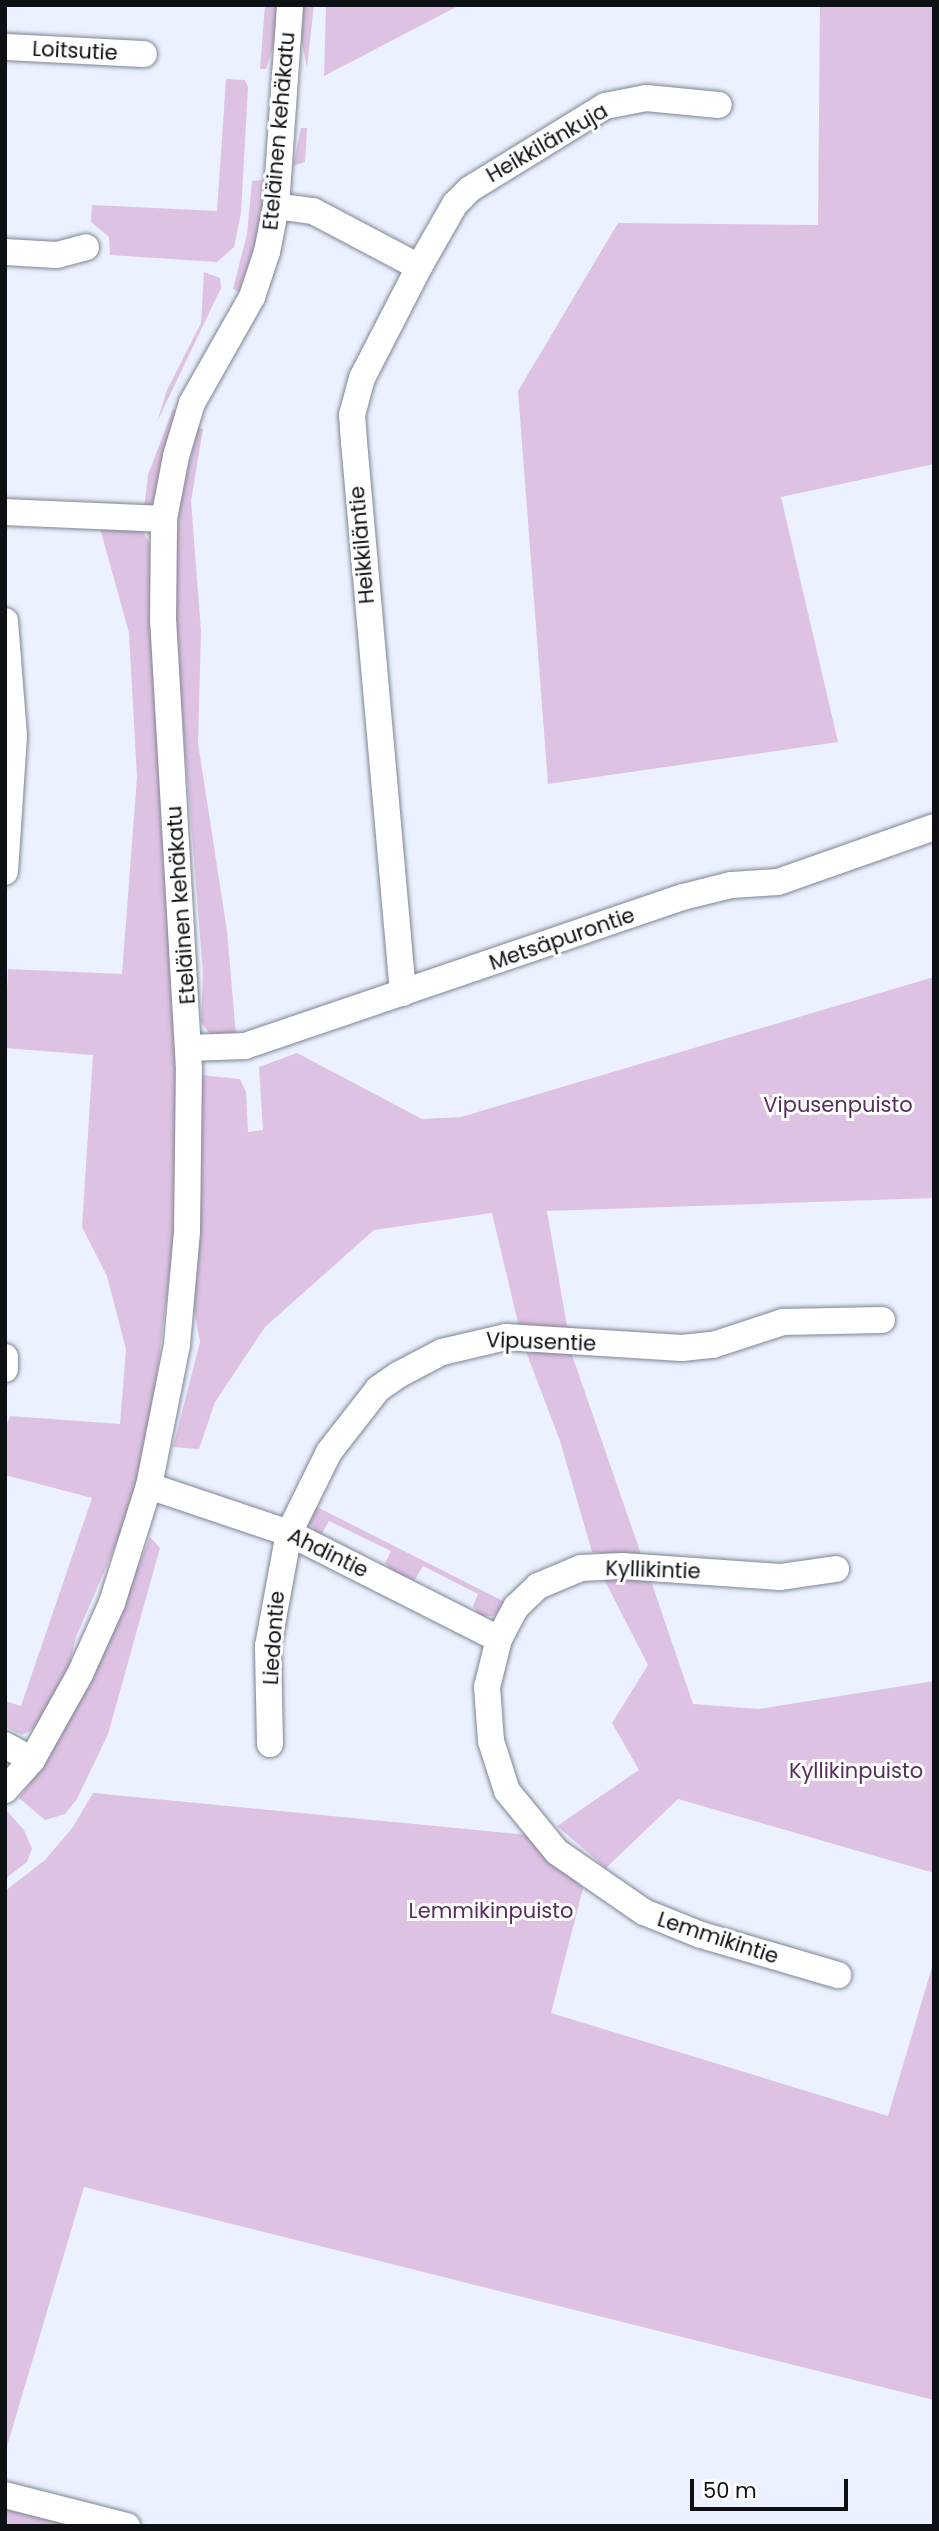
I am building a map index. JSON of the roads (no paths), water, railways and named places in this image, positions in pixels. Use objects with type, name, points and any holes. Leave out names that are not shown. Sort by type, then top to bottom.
[{"type":"street","name":"Eteläinen kehäkatu","points":[[5,1790],[32,1760],[99,1636],[149,1486],[177,1344],[187,1231],[189,1048],[163,622],[164,519],[176,456],[192,403],[252,297],[276,205],[290,5]]},
{"type":"street","name":"Loitsutie","points":[[5,47],[144,54]]},
{"type":"street","name":"Heikkilänkuja","points":[[419,267],[455,204],[470,189],[606,106],[646,97],[719,104]]},
{"type":"street","points":[[276,205],[313,211],[419,267]]},
{"type":"street","points":[[5,252],[57,255],[86,247]]},
{"type":"street","name":"Heikkiläntie","points":[[403,993],[352,415],[362,378],[419,267]]},
{"type":"street","points":[[5,512],[164,519]]},
{"type":"street","points":[[5,621],[15,736],[5,872]]},
{"type":"street","name":"Metsäpurontie","points":[[189,1048],[245,1046],[683,897],[731,885],[778,882],[934,827]]},
{"type":"street","name":"Vipusentie","points":[[289,1533],[328,1452],[378,1389],[442,1352],[506,1337],[682,1348],[713,1345],[783,1322],[882,1320]]},
{"type":"street","points":[[5,1357],[5,1368]]},
{"type":"street","name":"Ahdintie","points":[[149,1486],[289,1533],[499,1639]]},
{"type":"street","name":"Liedontie","points":[[270,1744],[268,1646],[289,1533]]},
{"type":"street","name":"Kyllikintie","points":[[499,1639],[516,1608],[538,1586],[581,1568],[622,1566],[780,1577],[836,1569]]},
{"type":"street","name":"Lemmikintie","points":[[499,1639],[487,1687],[491,1741],[507,1791],[557,1852],[644,1912],[701,1935],[838,1975]]},
{"type":"street","points":[[5,1745],[32,1760]]},
{"type":"street","points":[[5,2495],[127,2526]]},
{"type":"park label","name":"Vipusenpuisto","points":[[838,1105]]},
{"type":"park label","name":"Kyllikinpuisto","points":[[856,1771]]},
{"type":"park label","name":"Lemmikinpuisto","points":[[491,1911]]}]
